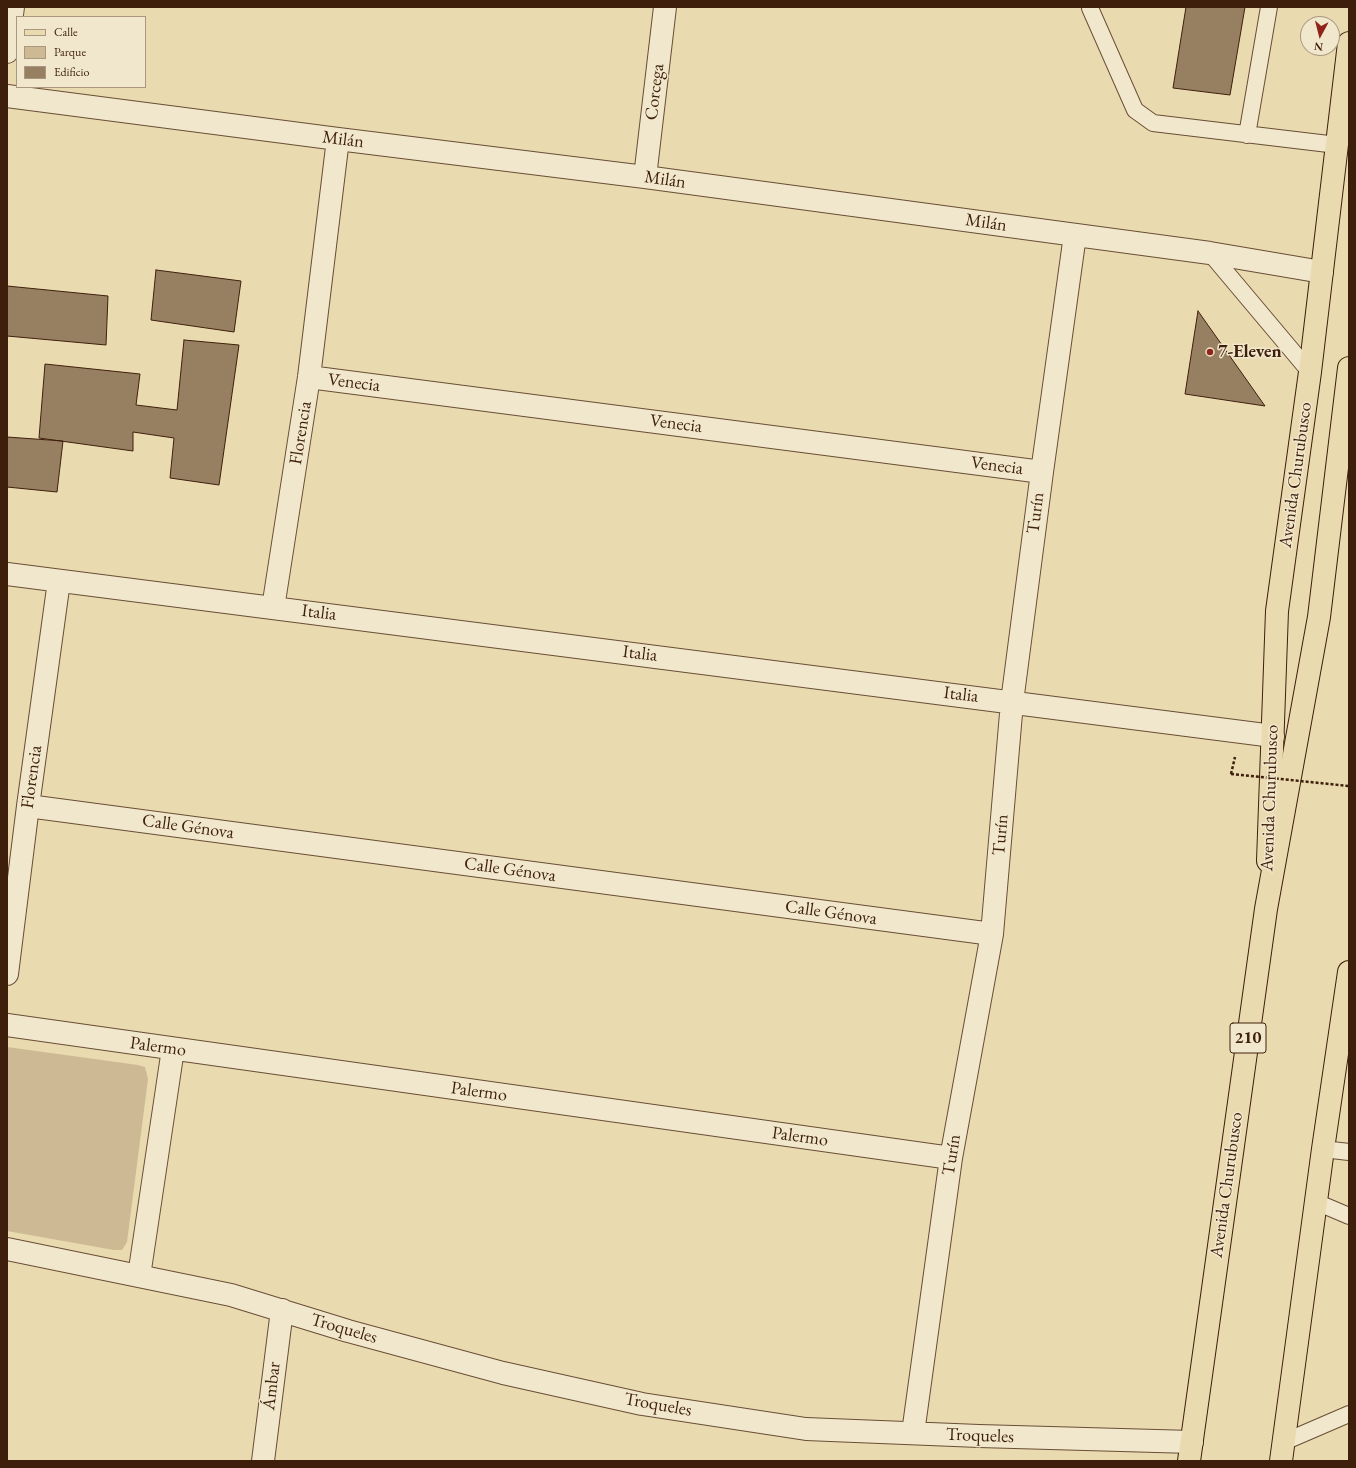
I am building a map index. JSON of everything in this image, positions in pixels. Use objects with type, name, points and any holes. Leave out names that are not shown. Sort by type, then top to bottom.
[{"type":"main road","name":"Avenida Churubusco","points":[[1266,909],[1277,611],[1310,372],[1349,43]]},
{"type":"main road","name":"Avenida Churubusco","points":[[1190,1451],[1266,909],[1318,617],[1349,368]]},
{"type":"main road","points":[[1283,1452],[1323,1149],[1349,972]]},
{"type":"street","points":[[7,52],[13,7]]},
{"type":"street","name":"Corcega","points":[[644,177],[665,7]]},
{"type":"street","name":"Milán","points":[[7,96],[644,177],[1210,253],[1322,272]]},
{"type":"street","name":"Florencia","points":[[273,608],[310,377],[338,139]]},
{"type":"street","name":"Turín","points":[[913,1433],[951,1158],[992,934],[1012,702],[1075,235]]},
{"type":"street","name":"Venecia","points":[[310,377],[1042,472]]},
{"type":"street","name":"Italia","points":[[7,574],[1273,736]]},
{"type":"street","name":"Florencia","points":[[7,974],[28,806],[59,581]]},
{"type":"street","name":"Calle Génova","points":[[28,806],[992,934]]},
{"type":"street","name":"Palermo","points":[[7,1025],[951,1158]]},
{"type":"street","points":[[139,1276],[174,1049]]},
{"type":"street","name":"Troqueles","points":[[7,1249],[231,1295],[348,1330],[503,1373],[642,1404],[806,1428],[913,1433],[1190,1451]]},
{"type":"street","name":"Ámbar","points":[[263,1461],[282,1310]]},
{"type":"lane","points":[[1247,135],[1269,7]]},
{"type":"lane","points":[[1090,8],[1135,110],[1153,123],[1337,145]]},
{"type":"lane","points":[[1210,253],[1310,372]]},
{"type":"lane","points":[[1323,1149],[1349,1152]]},
{"type":"lane","points":[[1316,1202],[1349,1216]]},
{"type":"lane","points":[[1283,1452],[1349,1414]]},
{"type":"path","points":[[1231,774],[1349,786]]},
{"type":"green space","points":[[7,1047],[145,1067],[148,1079],[127,1242],[122,1250],[114,1250],[7,1231]]},
{"type":"building","points":[[1186,7],[1245,7],[1230,95],[1173,88]]},
{"type":"building","points":[[156,270],[241,281],[234,332],[151,320]]},
{"type":"building","points":[[7,286],[108,296],[106,345],[7,336]]},
{"type":"building","name":"7-Eleven","points":[[1198,311],[1265,406],[1185,394]]},
{"type":"building","points":[[184,340],[239,345],[219,485],[170,478],[174,438],[133,432],[133,451],[39,438],[45,364],[140,374],[136,405],[177,410]]},
{"type":"building","points":[[7,437],[63,441],[57,492],[7,487]]},
{"type":"place","name":"7-Eleven","points":[[1210,352]]}]
